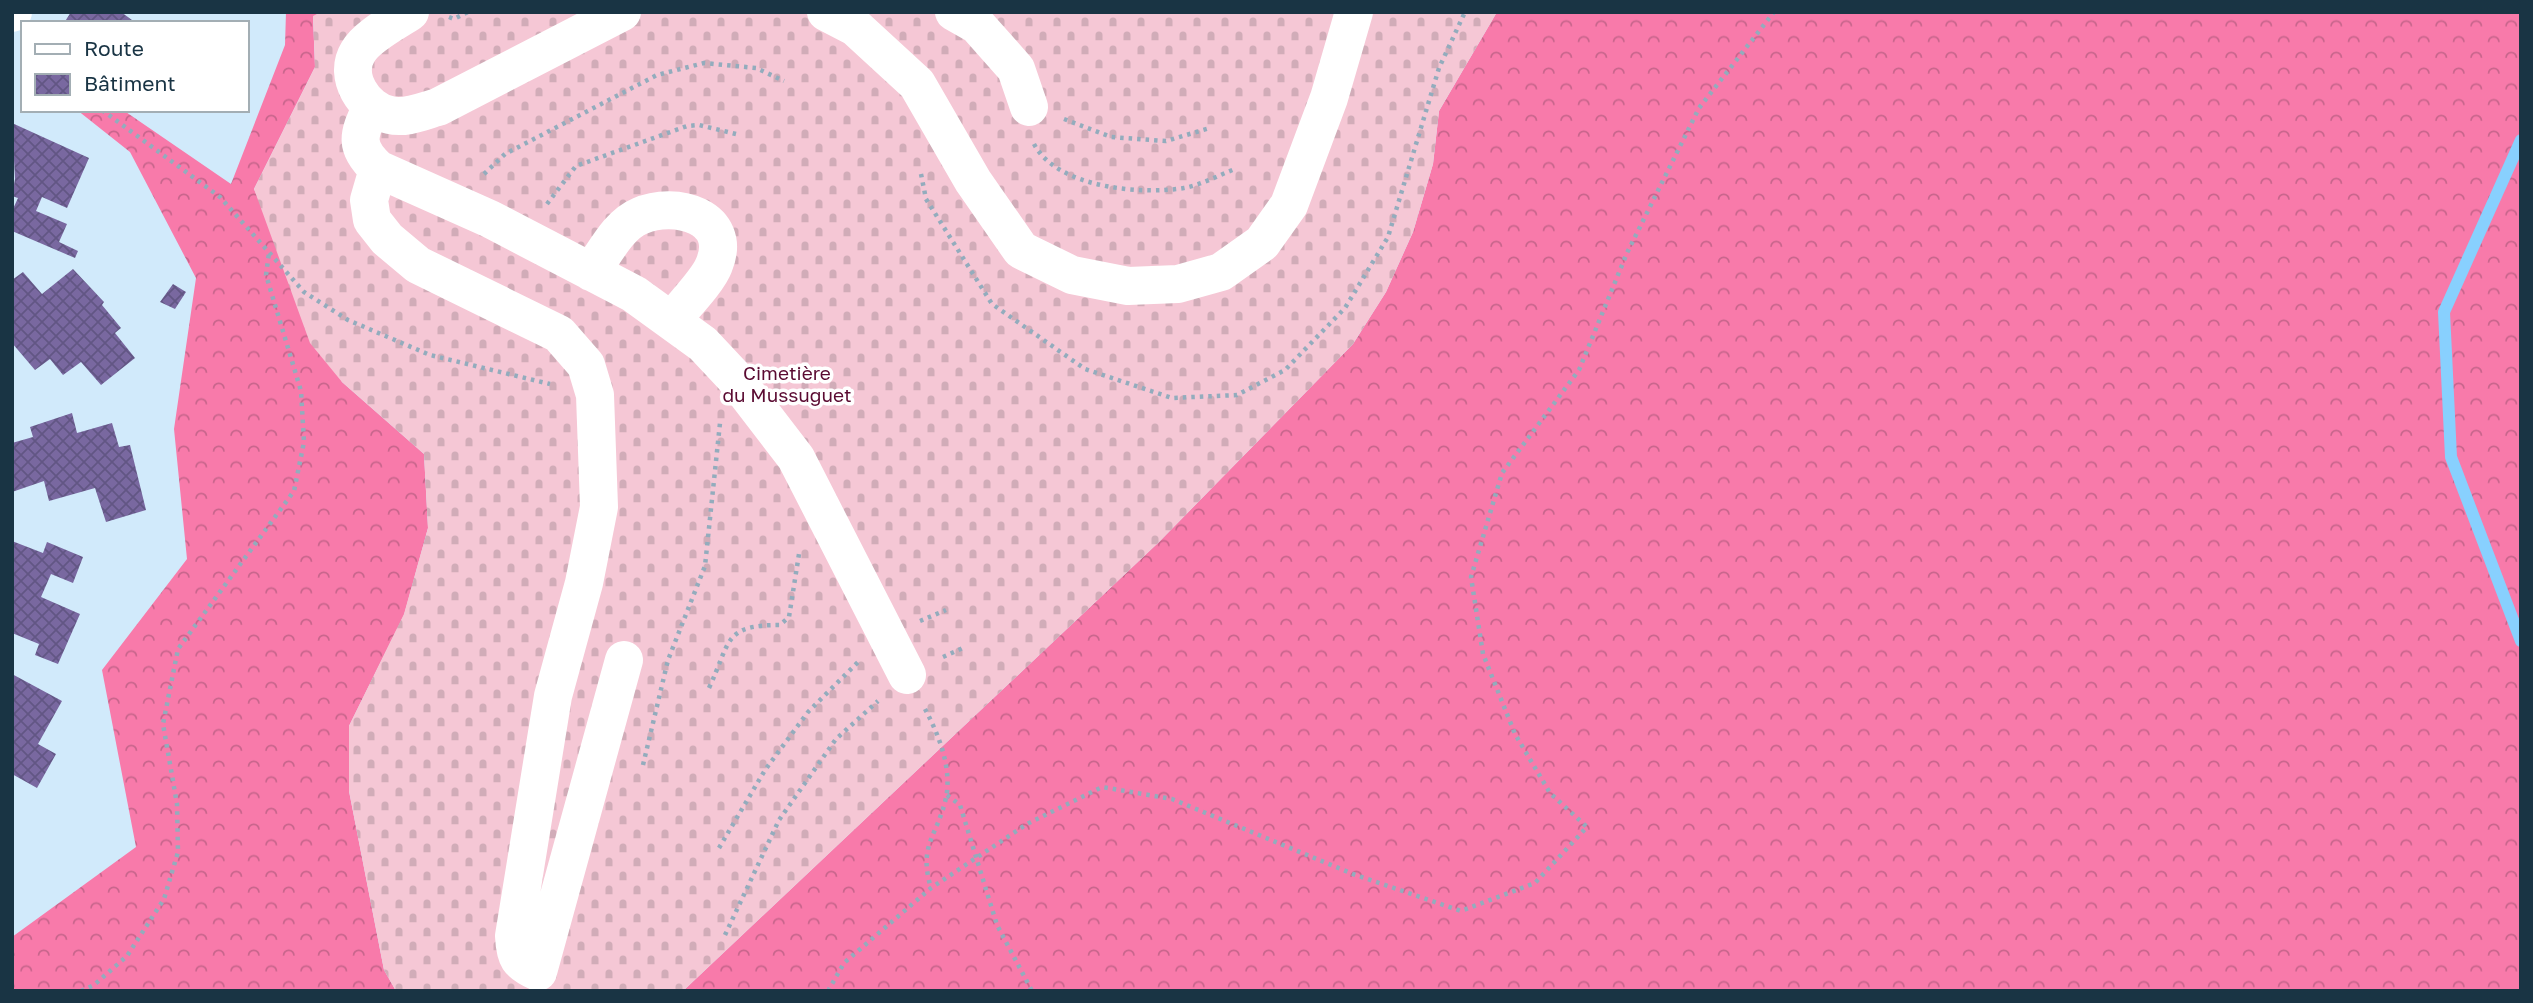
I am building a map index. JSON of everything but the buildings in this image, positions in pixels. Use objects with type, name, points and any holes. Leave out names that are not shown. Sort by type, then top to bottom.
[{"type":"lane","points":[[410,12],[358,50],[353,81],[371,108],[390,116],[409,116],[438,107],[622,12]]},
{"type":"lane","points":[[954,12],[977,25],[1016,69],[1029,107]]},
{"type":"lane","points":[[848,17],[917,84],[973,181],[1021,250],[1073,275],[1128,286],[1178,284],[1222,272],[1262,243],[1289,205],[1329,98],[1354,12]]},
{"type":"lane","points":[[371,108],[361,129],[360,143],[366,158],[378,169],[453,202],[634,294],[703,344],[733,376],[796,458],[907,675]]},
{"type":"lane","points":[[378,169],[369,200],[372,220],[387,239],[418,265],[558,334],[586,365],[595,395],[599,507],[584,583],[553,696],[514,936],[515,956],[522,965],[538,972],[624,660]]},
{"type":"lane","points":[[591,272],[622,228],[638,216],[657,210],[688,210],[709,223],[717,243],[714,266],[671,320]]},
{"type":"path","points":[[438,12],[454,19],[468,12]]},
{"type":"path","points":[[828,991],[844,963],[931,888],[1027,824],[1102,787],[1172,799],[1353,874],[1461,911],[1535,883],[1587,827],[1550,793],[1515,734],[1483,654],[1471,577],[1502,473],[1579,370],[1627,253],[1699,108],[1774,12]]},
{"type":"path","points":[[453,202],[505,154],[657,75],[704,63],[756,68],[784,81]]},
{"type":"path","points":[[1210,128],[1166,141],[1111,137],[1029,107],[1028,134],[1038,151],[1062,170],[1115,190],[1186,188],[1235,169]]},
{"type":"path","points":[[105,112],[220,197],[304,292],[348,320],[430,355],[595,395]]},
{"type":"path","points":[[522,236],[576,166],[687,126],[699,125],[736,134]]},
{"type":"path","points":[[81,991],[94,985],[127,956],[164,899],[178,852],[177,804],[163,724],[178,649],[293,491],[304,442],[301,391],[266,275],[269,253]]},
{"type":"path","points":[[643,765],[668,660],[705,566],[720,423],[733,376]]},
{"type":"path","points":[[709,688],[734,633],[748,625],[780,625],[789,617],[801,541],[822,513]]},
{"type":"path","points":[[719,848],[765,770],[808,712],[887,637],[946,610]]},
{"type":"path","points":[[725,935],[779,820],[836,739],[907,675],[965,647]]},
{"type":"path","points":[[907,675],[938,733],[947,770],[947,795],[926,851],[924,865],[931,888]]},
{"type":"path","points":[[947,795],[960,806],[997,925],[1032,991]]},
{"type":"green space","points":[[286,12],[321,12],[313,17],[315,67],[254,189],[342,382],[424,454],[428,528],[404,615],[349,726],[349,791],[384,970],[396,991],[12,991],[12,937],[136,847],[102,670],[187,559],[174,429],[196,278],[130,152],[80,112],[126,112],[231,184],[285,45]]},
{"type":"green space","name":"Cimetière du Mussuguet","points":[[321,12],[1497,12],[1439,111],[1433,164],[1413,232],[1386,292],[1353,344],[1159,542],[683,991],[396,991],[384,970],[349,791],[349,726],[404,614],[428,528],[424,454],[342,382],[310,343],[254,189],[315,67],[313,16]]},
{"type":"green space","points":[[1497,12],[2521,12],[2521,991],[683,991],[1159,542],[1353,344],[1386,292],[1413,232],[1433,164],[1439,111]]},
{"type":"waterway","points":[[2521,140],[2444,312],[2451,457],[2521,641]]}]
